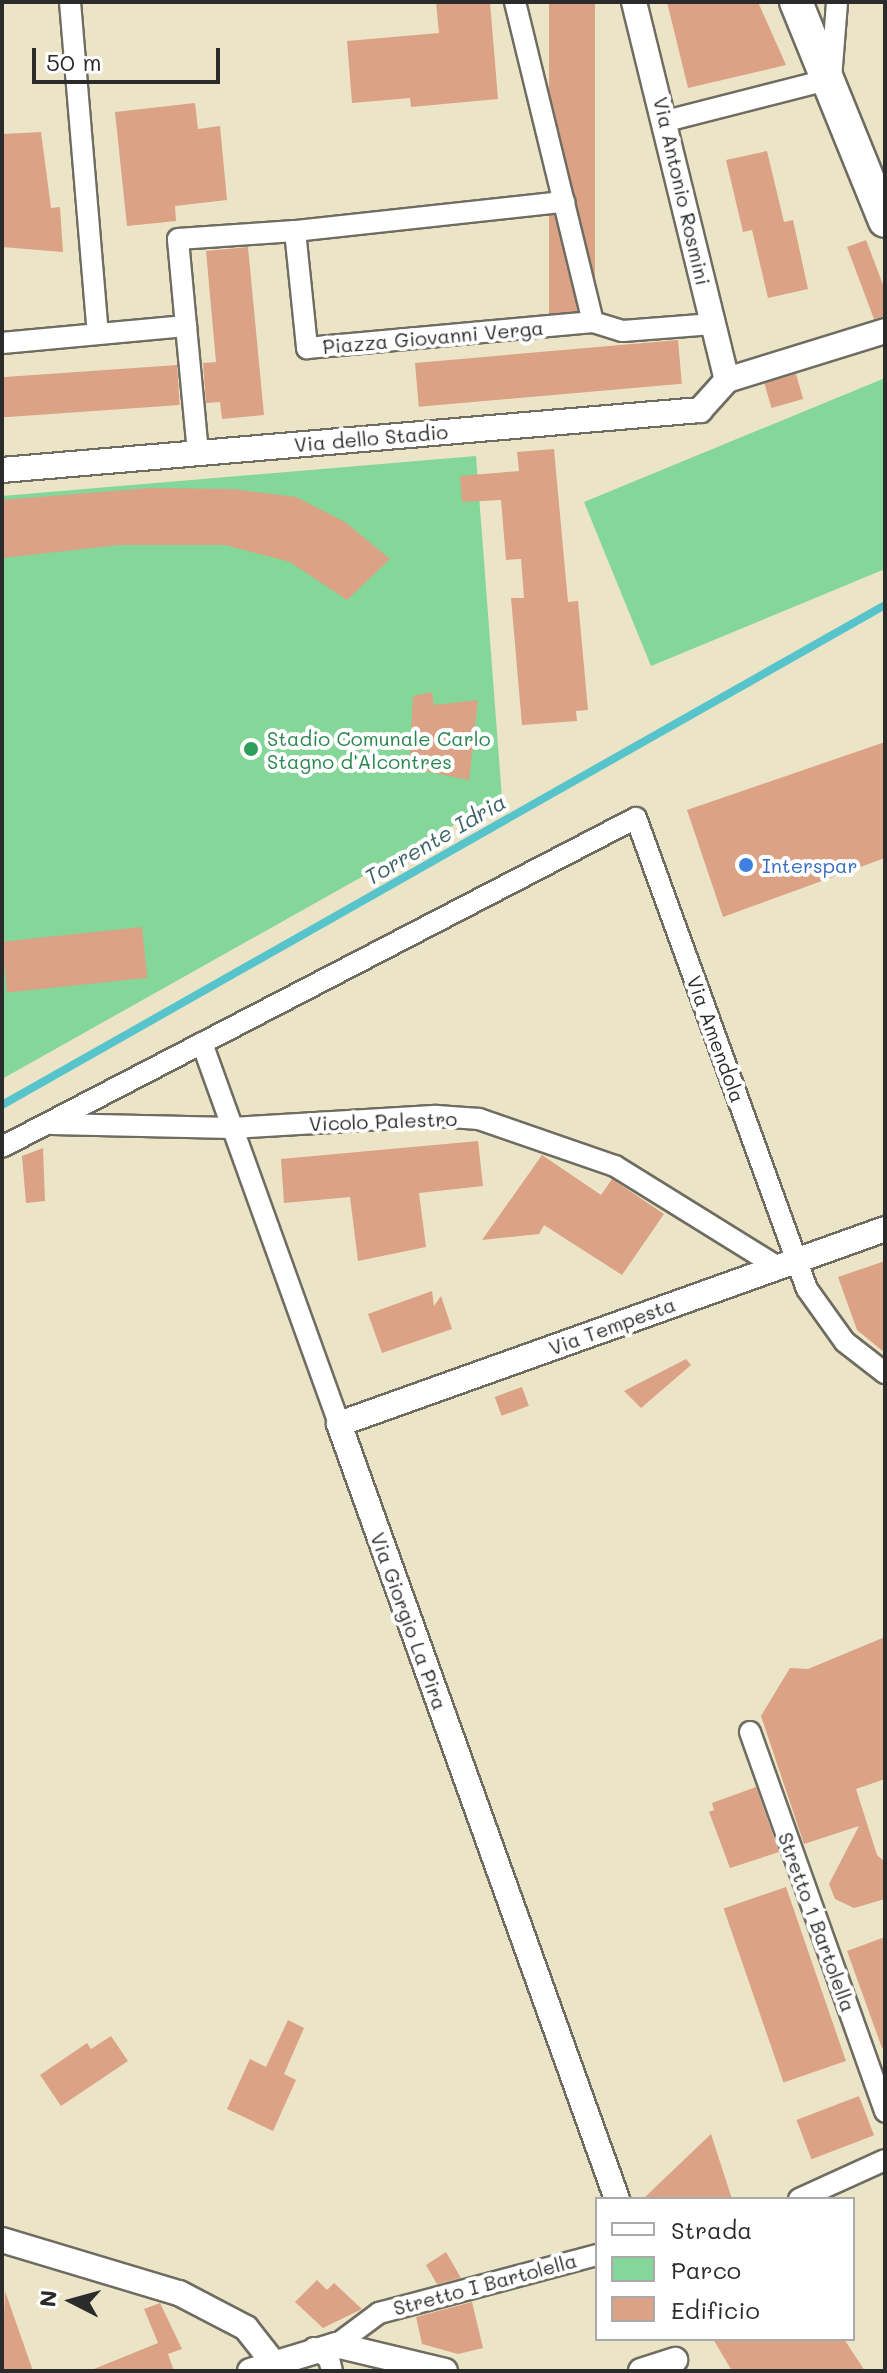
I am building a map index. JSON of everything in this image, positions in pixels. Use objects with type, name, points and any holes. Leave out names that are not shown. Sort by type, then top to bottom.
[{"type":"main road","points":[[796,2],[831,79],[885,221]]},
{"type":"street","points":[[70,2],[98,334]]},
{"type":"street","points":[[515,2],[593,322],[623,331],[713,324]]},
{"type":"street","name":"Via Antonio Rosmini","points":[[634,2],[666,121],[727,380]]},
{"type":"street","points":[[666,121],[831,79],[837,2]]},
{"type":"street","points":[[198,453],[178,239],[295,231],[564,202]]},
{"type":"street","name":"Piazza Giovanni Verga","points":[[295,231],[307,348],[593,322]]},
{"type":"street","points":[[2,343],[186,326]]},
{"type":"street","points":[[727,380],[885,331]]},
{"type":"street","name":"Via dello Stadio","points":[[2,470],[700,410],[727,380]]},
{"type":"street","name":"Via Amendola","points":[[202,1043],[636,818],[787,1264],[822,1315],[885,1373]]},
{"type":"street","points":[[2,1147],[202,1043]]},
{"type":"street","name":"Via Giorgio La Pira","points":[[202,1043],[616,2197]]},
{"type":"street","name":"Vicolo Palestro","points":[[47,1124],[232,1128],[437,1116],[514,1127],[615,1166],[787,1264]]},
{"type":"street","name":"Via Tempesta","points":[[339,1424],[885,1229]]},
{"type":"street","name":"Stretto 1 Bartolella","points":[[750,1732],[885,2112]]},
{"type":"street","points":[[803,2197],[885,2160]]},
{"type":"street","points":[[2,2240],[179,2293],[246,2328],[261,2366]]},
{"type":"street","name":"Stretto I Bartolella","points":[[261,2366],[325,2346],[379,2313],[595,2256]]},
{"type":"street","points":[[332,2371],[325,2346],[445,2371]]},
{"type":"street","points":[[641,2371],[673,2357]]},
{"type":"street","points":[[381,2371],[413,2363]]},
{"type":"green space","points":[[885,378],[885,569],[651,666],[584,502]]},
{"type":"green space","name":"Stadio Comunale Carlo Stagno d'Alcontres","points":[[476,456],[502,798],[2,1079],[2,496]]},
{"type":"building","points":[[436,2],[490,2],[498,99],[411,107],[410,98],[352,103],[347,41],[439,33]]},
{"type":"building","points":[[549,2],[595,2],[595,326],[549,326]]},
{"type":"building","points":[[667,2],[758,2],[786,65],[688,88]]},
{"type":"building","points":[[195,103],[198,129],[220,126],[227,200],[175,206],[176,221],[127,226],[115,112]]},
{"type":"building","points":[[41,132],[51,208],[60,207],[63,252],[2,247],[3,134]]},
{"type":"building","points":[[767,151],[784,222],[793,220],[808,289],[768,298],[752,230],[743,232],[726,160]]},
{"type":"building","points":[[866,240],[885,290],[885,316],[874,319],[847,247]]},
{"type":"building","points":[[248,247],[264,415],[222,419],[220,402],[206,403],[203,363],[216,362],[206,251]]},
{"type":"building","points":[[678,340],[682,384],[419,407],[415,363]]},
{"type":"building","points":[[177,365],[180,405],[4,417],[2,377]]},
{"type":"building","points":[[796,374],[803,399],[771,408],[764,383]]},
{"type":"building","points":[[554,449],[568,602],[578,601],[588,710],[576,711],[577,721],[522,725],[511,598],[524,598],[521,559],[506,560],[501,500],[462,502],[460,476],[519,471],[517,452]]},
{"type":"building","points":[[151,488],[233,489],[296,497],[345,522],[390,559],[347,600],[290,562],[225,545],[119,545],[2,558],[2,500]]},
{"type":"building","points":[[432,692],[434,705],[478,700],[469,780],[409,768],[413,696]]},
{"type":"building","points":[[885,742],[885,858],[723,917],[687,810]]},
{"type":"building","points":[[142,927],[147,978],[7,992],[2,942]]},
{"type":"building","points":[[478,1141],[483,1186],[419,1193],[426,1247],[358,1261],[350,1197],[284,1203],[281,1159]]},
{"type":"building","points":[[43,1148],[45,1201],[26,1203],[22,1156]]},
{"type":"building","points":[[542,1155],[601,1195],[612,1179],[664,1214],[622,1275],[544,1225],[539,1234],[482,1240]]},
{"type":"building","points":[[885,1261],[885,1353],[857,1330],[838,1277]]},
{"type":"building","points":[[432,1291],[434,1306],[441,1296],[452,1329],[382,1353],[368,1314]]},
{"type":"building","points":[[686,1359],[691,1365],[641,1408],[624,1391]]},
{"type":"building","points":[[522,1387],[529,1406],[502,1416],[495,1397]]},
{"type":"building","points":[[885,1637],[885,1779],[856,1789],[877,1855],[885,1862],[885,1899],[854,1908],[835,1899],[829,1884],[859,1826],[804,1844],[761,1716],[790,1668],[808,1669]]},
{"type":"building","points":[[756,1787],[779,1852],[730,1868],[709,1812],[714,1810],[712,1803]]},
{"type":"building","points":[[786,1887],[846,2061],[784,2082],[724,1908]]},
{"type":"building","points":[[885,1937],[885,2048],[882,2048],[847,1951]]},
{"type":"building","points":[[288,2020],[304,2028],[284,2074],[296,2080],[273,2131],[227,2109],[250,2059],[266,2067]]},
{"type":"building","points":[[111,2036],[128,2061],[61,2106],[40,2075],[87,2043],[91,2049]]},
{"type":"building","points":[[859,2096],[874,2135],[812,2159],[796,2120]]},
{"type":"building","points":[[711,2134],[731,2197],[645,2197]]},
{"type":"building","points":[[446,2252],[461,2278],[437,2284],[426,2265]]},
{"type":"building","points":[[317,2280],[327,2290],[334,2283],[362,2309],[323,2328],[295,2302]]},
{"type":"building","points":[[5,2291],[33,2371],[2,2371]]},
{"type":"building","points":[[472,2302],[483,2348],[458,2354],[422,2344],[416,2317]]},
{"type":"building","points":[[160,2303],[182,2349],[168,2354],[174,2371],[89,2371],[158,2343],[144,2309]]},
{"type":"building","points":[[714,2341],[845,2341],[865,2371],[732,2371]]},
{"type":"waterway","name":"Torrente Idria","points":[[2,1105],[885,605]]},
{"type":"place","name":"Stadio Comunale Carlo Stagno d'Alcontres","points":[[251,749]]},
{"type":"place","name":"Interspar","points":[[746,865]]}]
